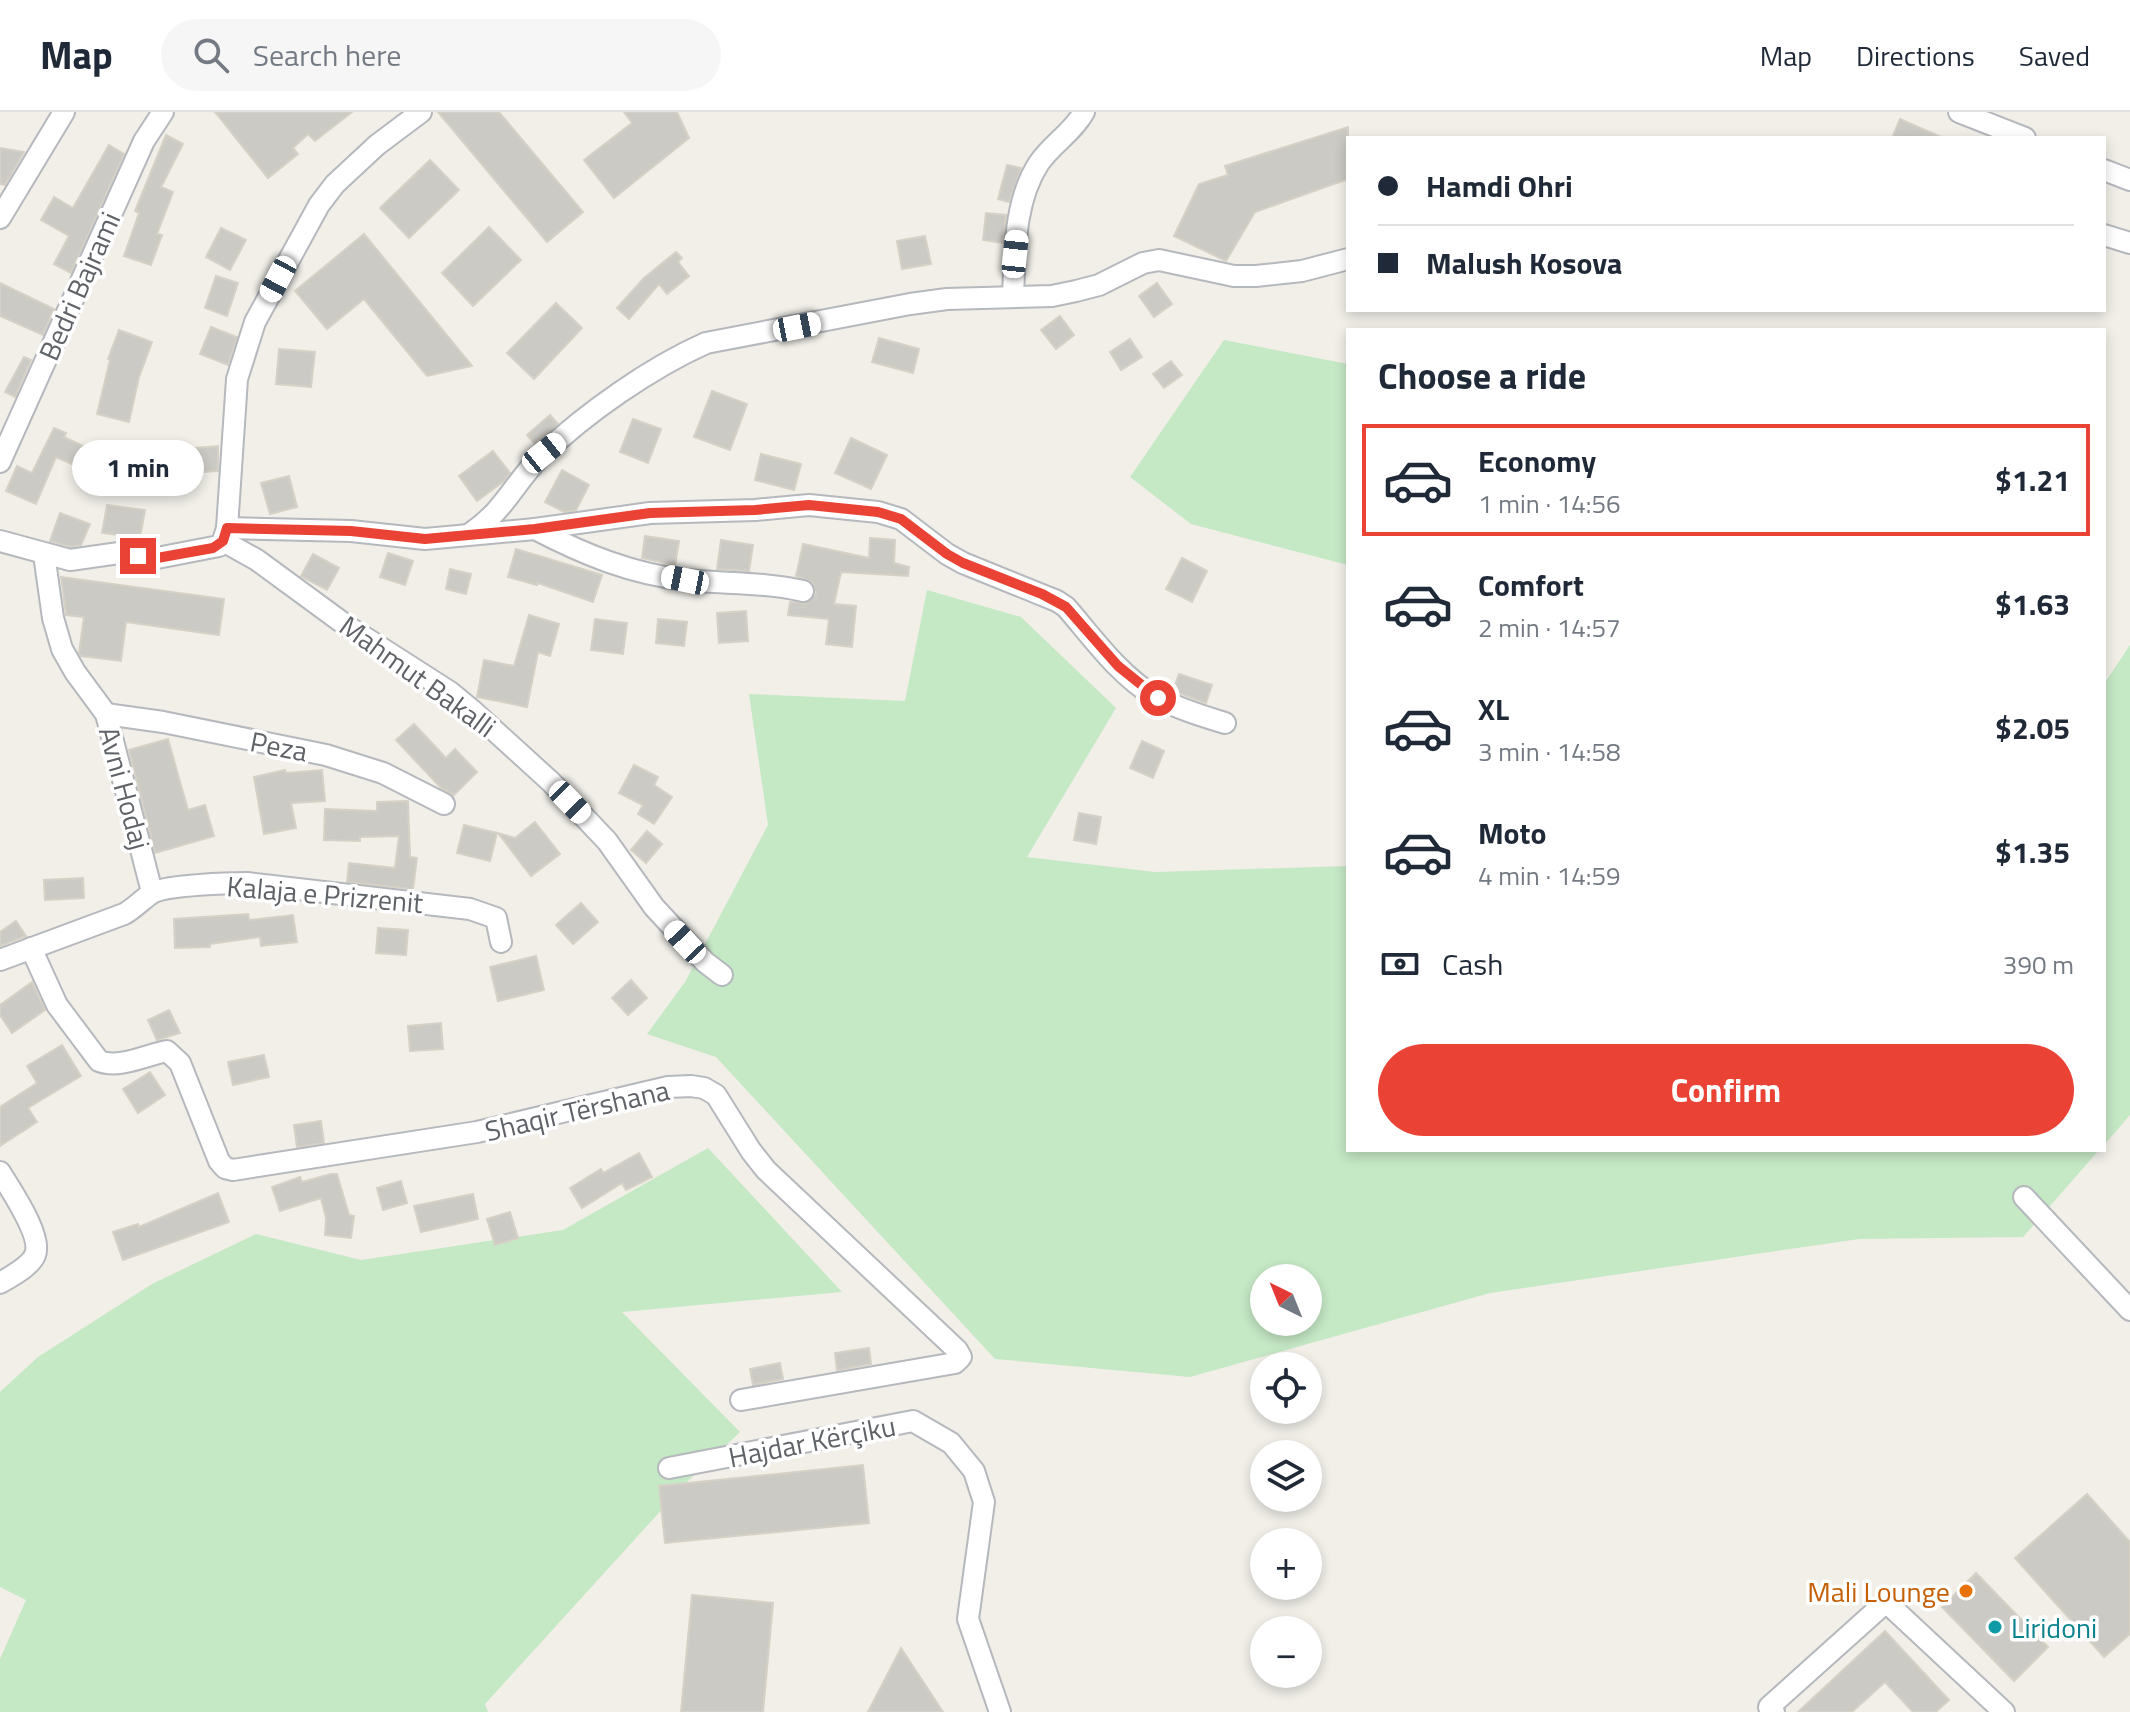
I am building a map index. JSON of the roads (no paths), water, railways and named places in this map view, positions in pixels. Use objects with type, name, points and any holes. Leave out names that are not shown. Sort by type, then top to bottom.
[{"type":"street","points":[[0,218],[64,112]]},
{"type":"street","name":"Bedri Bajrami","points":[[0,462],[144,141],[163,112]]},
{"type":"street","points":[[0,541],[70,560],[119,553],[157,558],[213,548],[225,534],[237,379],[255,322],[319,205],[335,184],[377,145],[421,112]]},
{"type":"street","points":[[1013,296],[1017,227],[1032,176],[1041,161],[1077,124],[1084,112]]},
{"type":"street","points":[[1959,112],[2020,136]]},
{"type":"street","points":[[2106,171],[2130,180]]},
{"type":"street","points":[[2106,236],[2130,243]]},
{"type":"street","points":[[471,533],[501,509],[527,470],[544,453],[617,394],[706,343],[910,304],[1052,296],[1099,285],[1143,263],[1159,260],[1234,276],[1256,276],[1302,271],[1346,260]]},
{"type":"street","points":[[225,534],[351,531],[425,539],[535,529],[650,513],[755,510],[793,505],[878,512],[908,524],[963,563],[1057,601],[1144,689],[1158,698],[1225,723]]},
{"type":"street","points":[[535,529],[601,561],[636,571],[685,580],[772,584],[803,591]]},
{"type":"street","name":"Mahmut Bakalli","points":[[225,534],[347,626],[450,692],[473,711],[551,782],[607,841],[654,907],[705,962],[722,975]]},
{"type":"street","name":"Avni Hodaj","points":[[44,554],[53,618],[62,649],[106,714],[152,892]]},
{"type":"street","name":"Peza","points":[[106,714],[163,722],[326,755],[383,773],[444,804]]},
{"type":"street","name":"Kalaja e Prizrenit","points":[[0,960],[124,914],[145,901],[152,892],[222,883],[247,883],[470,909],[496,918],[501,942]]},
{"type":"street","name":"Shaqir Tërshana","points":[[31,948],[57,1005],[99,1061],[108,1065],[120,1064],[167,1051],[180,1063],[219,1161],[225,1168],[233,1170],[477,1132],[668,1087],[704,1088],[716,1095],[766,1170],[961,1357],[955,1363],[741,1400]]},
{"type":"street","points":[[0,1172],[22,1211],[36,1245],[35,1255],[27,1264],[0,1283]]},
{"type":"street","points":[[2024,1197],[2130,1310]]},
{"type":"street","name":"Hajdar Kërçiku","points":[[669,1468],[913,1421],[951,1443],[974,1471],[984,1502],[968,1619],[1000,1712]]},
{"type":"street","points":[[1774,1712],[1769,1707],[1886,1602],[2004,1712]]},
{"type":"place","name":"Mali Lounge","points":[[1966,1591]]},
{"type":"place","name":"Liridoni","points":[[1995,1627]]}]
